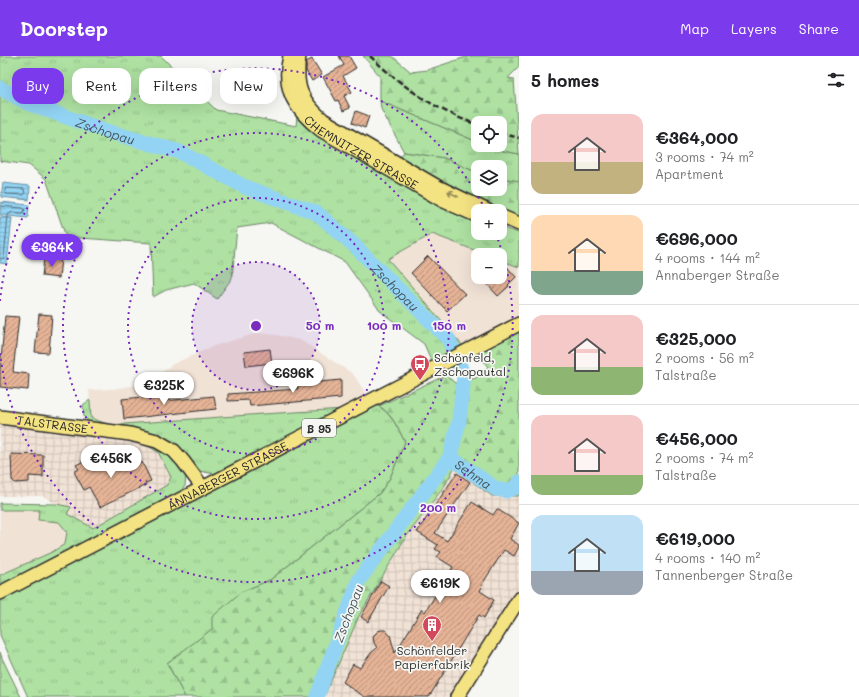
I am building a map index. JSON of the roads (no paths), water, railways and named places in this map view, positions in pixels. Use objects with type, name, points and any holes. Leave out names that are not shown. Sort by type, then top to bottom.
[{"type":"main road","name":"CHEMNITZER STRASSE","points":[[290,56],[287,74],[288,85],[295,103],[308,120],[326,133],[444,201],[471,213]]},
{"type":"main road","name":"CHEMNITZER STRASSE","points":[[299,56],[297,80],[300,91],[313,111],[323,120],[438,187],[473,204]]},
{"type":"main road","points":[[507,219],[519,224]]},
{"type":"main road","points":[[507,226],[519,230]]},
{"type":"main road","name":"ANNABERGER STRASSE","points":[[0,593],[519,324]]},
{"type":"main road","name":"TALSTRASSE","points":[[0,417],[130,434],[157,441],[174,451],[203,488]]},
{"type":"main road","points":[[457,697],[519,600]]},
{"type":"water","points":[[3,183],[30,186],[29,200],[1,197]]},
{"type":"water","points":[[1,202],[29,205],[28,218],[0,215]]},
{"type":"water","points":[[0,217],[12,218],[7,264],[0,263]]},
{"type":"waterway","name":"Zschopau","points":[[0,88],[27,103],[106,131],[180,152],[245,187],[317,213],[355,246],[449,340],[464,376],[459,421],[450,457],[359,580],[317,697]]},
{"type":"waterway","name":"Sehma","points":[[450,457],[496,489],[506,491],[515,488],[519,482]]},
{"type":"railway","points":[[370,56],[394,77],[420,96],[448,113],[471,122]]},
{"type":"railway","points":[[507,135],[519,138]]},
{"type":"place","name":"Schönfeld, Zschopautal","points":[[420,381]]},
{"type":"place","name":"Schönfelder Papierfabrik","points":[[432,642]]}]
